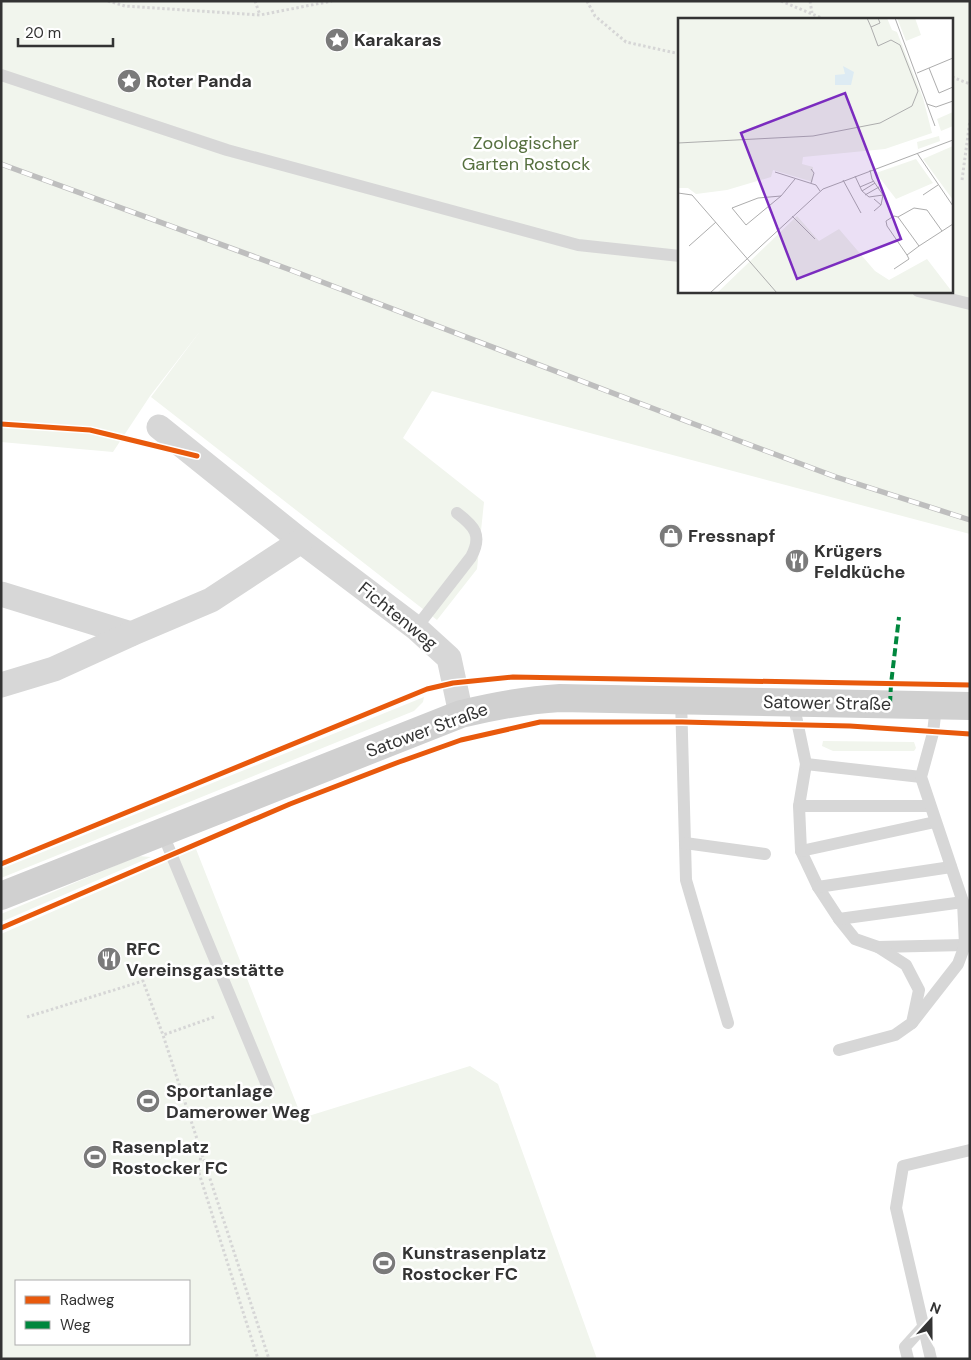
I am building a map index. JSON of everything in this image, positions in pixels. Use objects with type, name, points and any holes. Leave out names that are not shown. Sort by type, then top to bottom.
[{"type":"main road","name":"Satower Straße","points":[[1,896],[461,714],[492,706],[560,698],[970,706]]},
{"type":"street","name":"Fichtenweg","points":[[159,427],[301,540],[416,628],[449,658],[461,714]]},
{"type":"street","points":[[1,685],[54,669],[210,600],[301,540]]},
{"type":"street","points":[[1,594],[131,634]]},
{"type":"lane","points":[[1,75],[227,150],[578,245],[678,256]]},
{"type":"lane","points":[[922,292],[970,304]]},
{"type":"lane","points":[[416,628],[475,550],[477,539],[472,525],[457,513]]},
{"type":"lane","points":[[681,699],[686,880],[728,1023]]},
{"type":"lane","points":[[793,702],[806,764],[799,806],[801,851],[818,886],[839,919],[856,938],[878,947],[906,965],[919,990],[912,1023]]},
{"type":"lane","points":[[839,1050],[895,1035],[912,1023],[958,964],[965,945],[963,902],[921,777],[934,733],[936,706]]},
{"type":"lane","points":[[806,764],[921,777]]},
{"type":"lane","points":[[799,806],[930,806]]},
{"type":"lane","points":[[801,851],[936,822]]},
{"type":"lane","points":[[162,832],[269,1090]]},
{"type":"lane","points":[[685,844],[765,854]]},
{"type":"lane","points":[[818,886],[951,867]]},
{"type":"lane","points":[[839,919],[963,902]]},
{"type":"lane","points":[[878,947],[965,945]]},
{"type":"lane","points":[[931,1359],[896,1208],[903,1166],[970,1150]]},
{"type":"lane","points":[[908,1359],[906,1347],[923,1327]]},
{"type":"path","points":[[108,1],[125,6],[260,15],[332,1]]},
{"type":"path","points":[[255,1],[260,15]]},
{"type":"path","points":[[587,1],[595,16],[626,42],[678,54]]},
{"type":"path","points":[[780,1],[822,18]]},
{"type":"path","points":[[810,1],[812,13]]},
{"type":"path","points":[[954,78],[970,84]]},
{"type":"path","points":[[962,180],[970,120]]},
{"type":"path","points":[[27,1016],[143,981],[163,1035],[270,1359]]},
{"type":"path","points":[[163,1035],[236,1009]]},
{"type":"path","points":[[201,1150],[199,1173],[258,1359]]},
{"type":"green space","name":"Zoologischer Garten Rostock","points":[[1,1],[970,1],[970,534],[432,391],[403,438],[484,502],[477,569],[437,620],[151,397],[201,330],[150,396],[113,452],[1,442]]},
{"type":"green space","points":[[424,697],[423,702],[414,711],[1,878],[1,869]]},
{"type":"green space","points":[[823,741],[914,742],[916,748],[914,751],[833,751],[822,746]]},
{"type":"green space","name":"Sportanlage Damerower Weg","points":[[196,849],[302,1118],[470,1066],[498,1084],[597,1359],[1,1359],[1,934]]},
{"type":"green space","points":[[138,856],[151,857],[1,922],[1,914]]},
{"type":"railway","points":[[1,164],[288,269],[836,477],[970,520]]},
{"type":"marked path","points":[[890,704],[899,617]]},
{"type":"cycle path","points":[[1,424],[90,430],[197,456]]},
{"type":"cycle path","points":[[1,864],[427,689],[453,683],[513,677],[970,685]]},
{"type":"cycle path","points":[[1,928],[290,804],[399,762],[461,740],[540,722],[682,722],[850,726],[970,734]]},
{"type":"place","name":"Karakaras","points":[[337,40]]},
{"type":"place","name":"Roter Panda","points":[[129,81]]},
{"type":"place","name":"Fressnapf","points":[[671,536]]},
{"type":"place","name":"Krügers Feldküche","points":[[797,561]]},
{"type":"place","name":"RFC Vereinsgaststätte","points":[[109,959]]},
{"type":"place","name":"Sportanlage Damerower Weg","points":[[148,1101]]},
{"type":"place","name":"Rasenplatz Rostocker FC","points":[[95,1157]]},
{"type":"place","name":"Kunstrasenplatz Rostocker FC","points":[[384,1263]]}]
